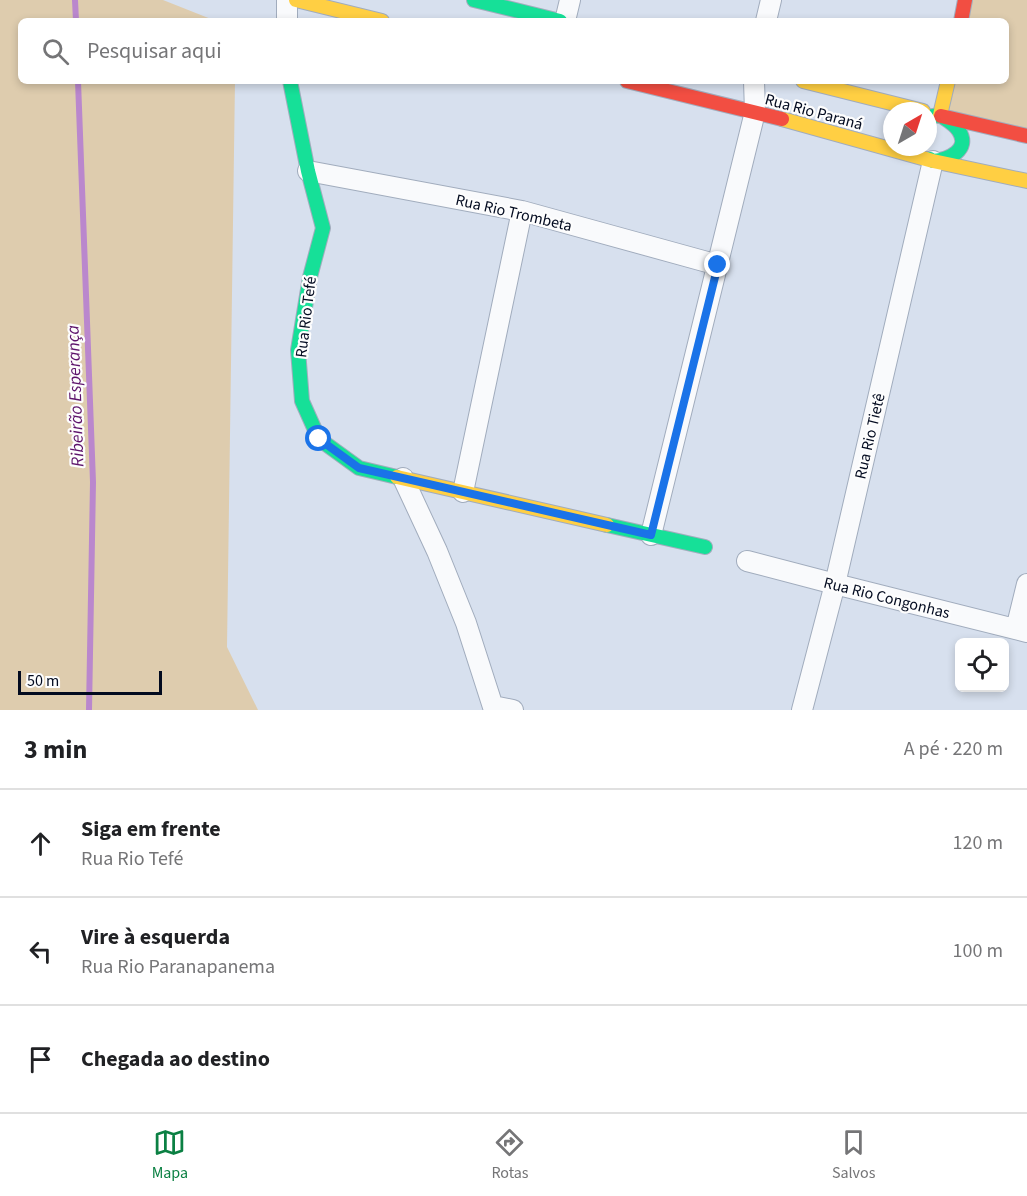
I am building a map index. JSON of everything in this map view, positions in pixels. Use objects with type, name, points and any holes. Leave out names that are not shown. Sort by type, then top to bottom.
[{"type":"street","points":[[287,0],[287,18]]},
{"type":"street","points":[[296,0],[370,18]]},
{"type":"street","points":[[474,0],[550,18]]},
{"type":"street","points":[[564,18],[570,0]]},
{"type":"street","points":[[767,18],[771,0]]},
{"type":"street","points":[[962,18],[965,0]]},
{"type":"street","name":"Rua Rio Tefé","points":[[291,84],[308,171],[323,228],[309,277],[298,350],[302,401],[319,439],[359,468],[705,547]]},
{"type":"street","name":"Rua Rio Paraná","points":[[639,84],[755,112],[933,161],[1027,181]]},
{"type":"street","points":[[651,535],[755,112],[754,84]]},
{"type":"street","name":"Rua Rio Paraná","points":[[815,84],[887,102]]},
{"type":"street","points":[[937,104],[947,84]]},
{"type":"street","points":[[937,116],[1027,136]]},
{"type":"street","points":[[926,156],[933,161],[943,161],[955,155],[962,140],[961,134],[954,125],[937,117]]},
{"type":"street","name":"Rua Rio Tietê","points":[[802,710],[835,584],[933,161]]},
{"type":"street","name":"Rua Rio Trombeta","points":[[308,171],[522,211],[718,265]]},
{"type":"street","points":[[463,492],[522,211]]},
{"type":"street","points":[[403,478],[437,551],[466,622],[493,708],[513,710]]},
{"type":"street","name":"Rua Rio Congonhas","points":[[747,561],[1022,631]]},
{"type":"street","points":[[1022,631],[1027,584]]},
{"type":"shaded area","points":[[0,0],[163,0],[208,18],[18,18],[18,84],[235,84],[227,647],[258,710],[0,710]]},
{"type":"shaded area","points":[[965,0],[1027,0],[1027,136],[940,115],[947,84],[1009,84],[1009,18],[962,18]]},
{"type":"waterway","name":"Ribeirão Esperança","points":[[75,0],[76,18]]},
{"type":"waterway","name":"Ribeirão Esperança","points":[[78,84],[93,482],[89,710]]},
{"type":"traffic: fast","points":[[474,0],[548,18]]},
{"type":"traffic: fast","points":[[291,84],[308,171],[323,228],[310,277],[298,350],[302,401],[319,439],[359,468],[397,477]]},
{"type":"traffic: fast","points":[[930,159],[933,161],[951,156],[960,149],[962,144],[962,138],[955,126],[940,115],[937,116]]},
{"type":"traffic: fast","points":[[607,525],[705,547]]},
{"type":"traffic: slow","points":[[296,0],[370,18]]},
{"type":"traffic: slow","points":[[815,84],[887,102]]},
{"type":"traffic: slow","points":[[940,115],[947,84]]},
{"type":"traffic: slow","points":[[782,119],[933,161],[1027,181]]},
{"type":"traffic: slow","points":[[397,477],[607,525]]},
{"type":"traffic: jam","points":[[962,18],[965,0]]},
{"type":"traffic: jam","points":[[639,84],[782,119]]},
{"type":"traffic: jam","points":[[941,116],[1027,136]]},
{"type":"route","points":[[319,439],[359,468],[651,535],[718,265]]}]
